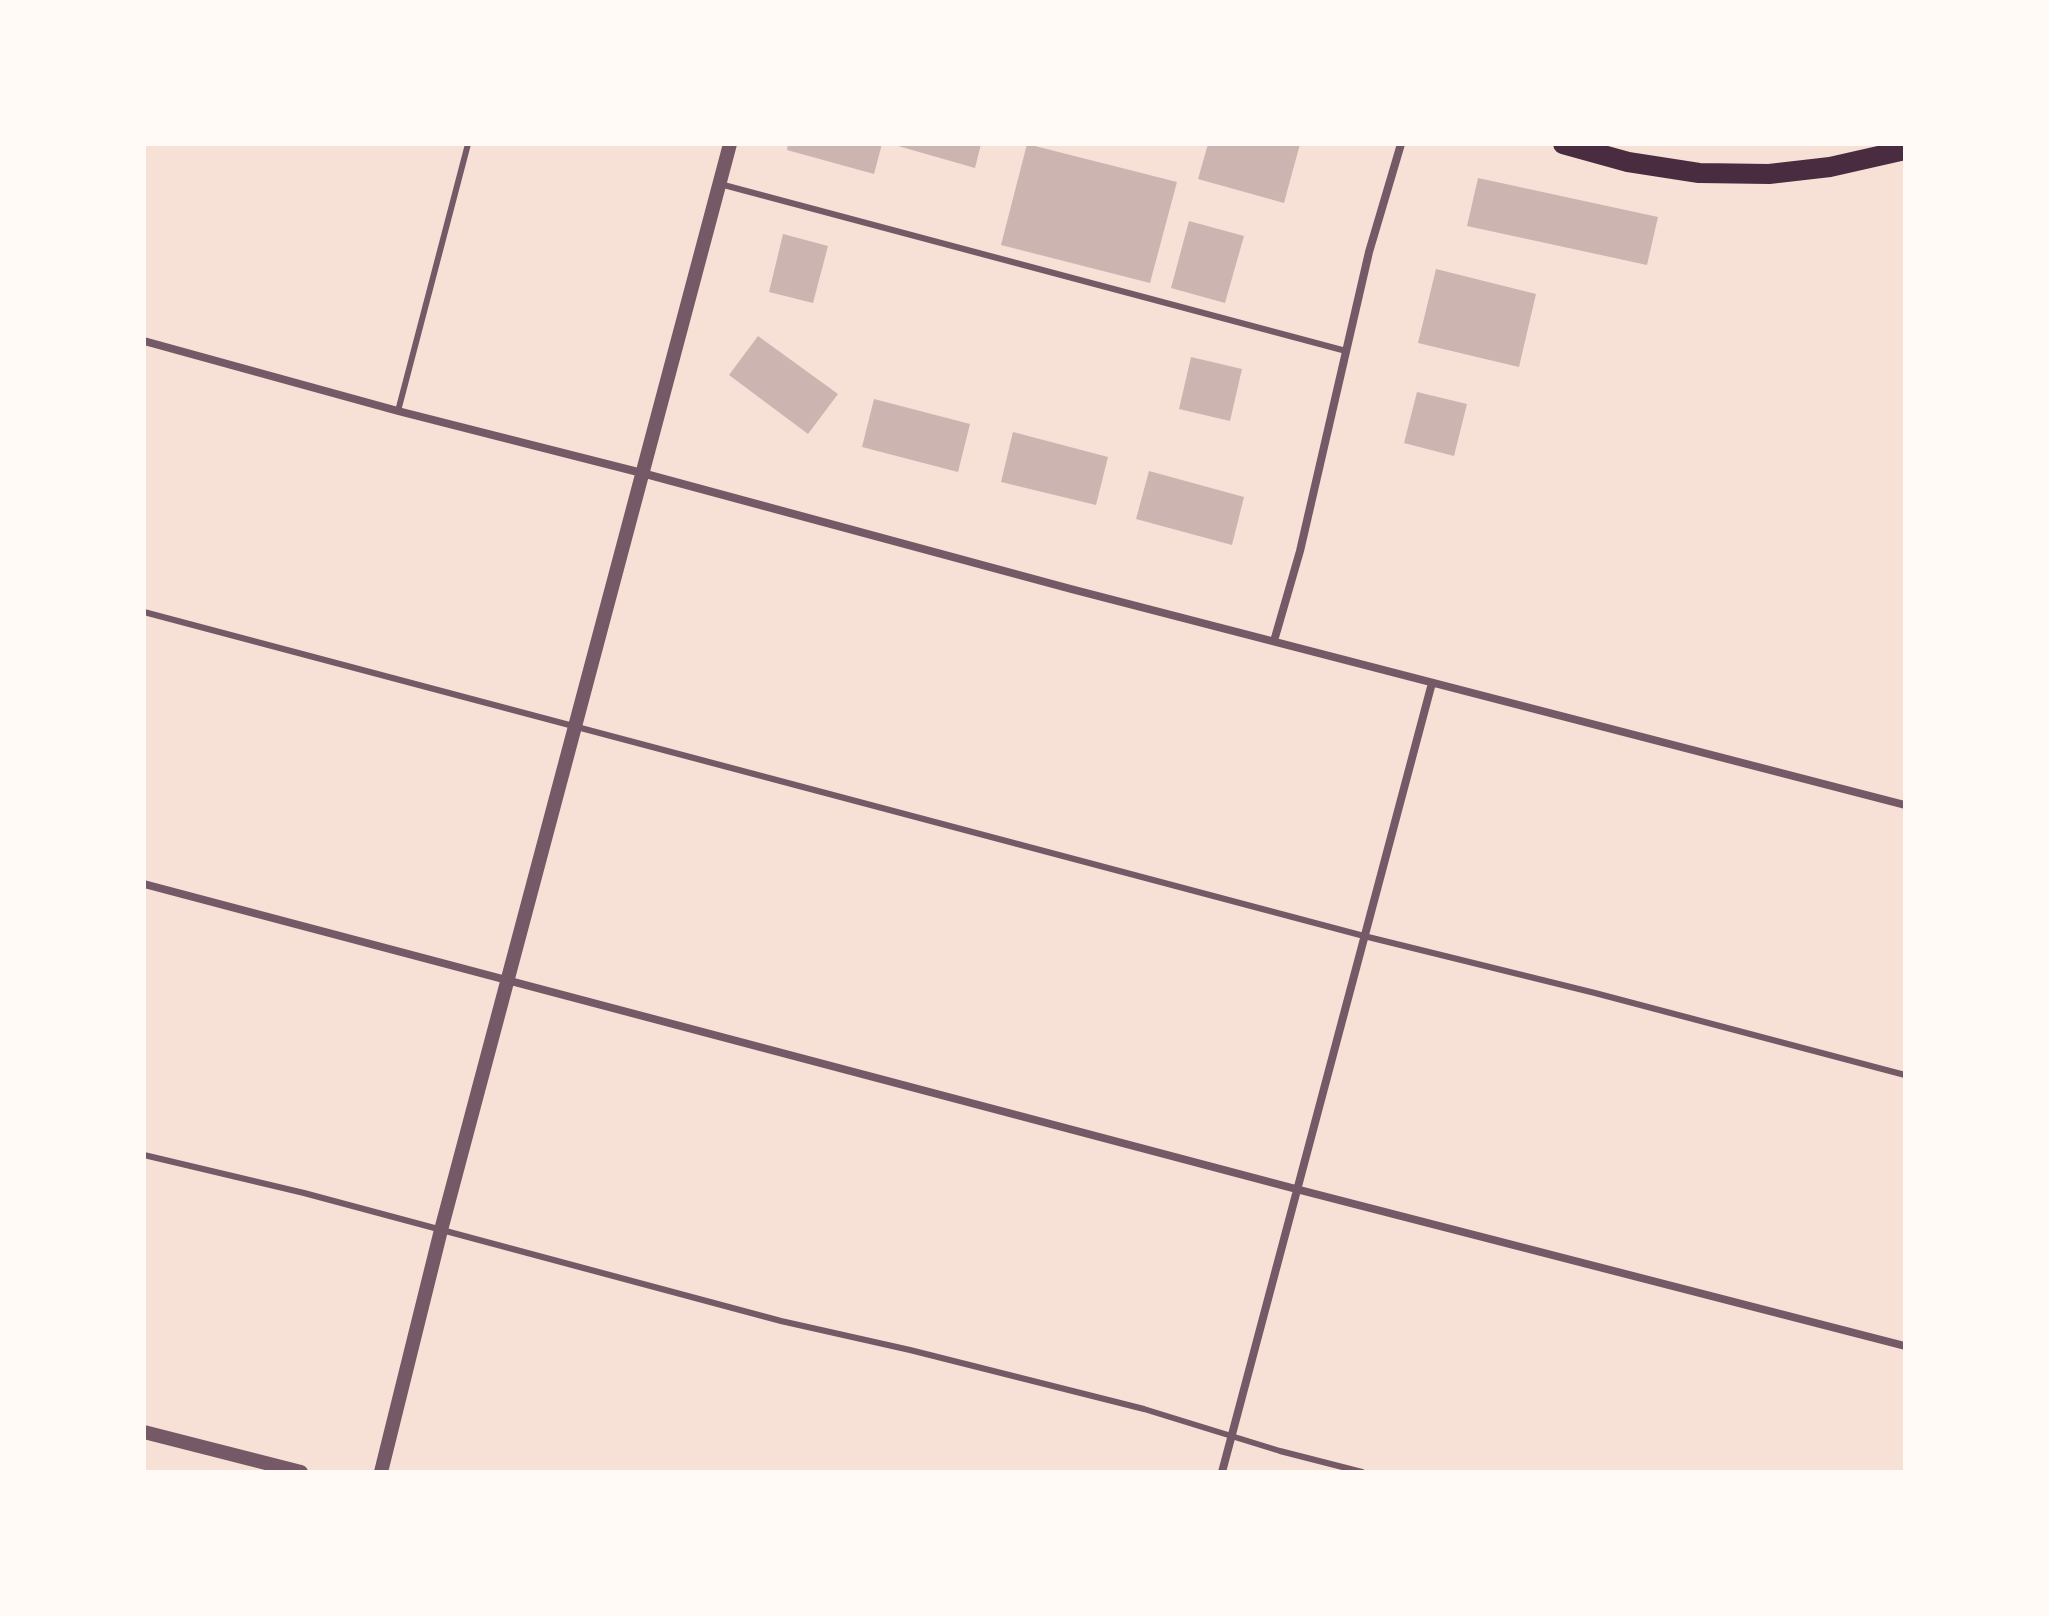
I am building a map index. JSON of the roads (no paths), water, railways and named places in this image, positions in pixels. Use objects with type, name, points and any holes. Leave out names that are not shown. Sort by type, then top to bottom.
[{"type":"main road","points":[[1563,144],[1628,162],[1699,173],[1769,174],[1815,169],[1905,150]]},
{"type":"street","points":[[381,1472],[506,981],[730,144]]},
{"type":"street","points":[[1274,641],[1300,551],[1369,252],[1401,144]]},
{"type":"street","points":[[144,341],[1071,589],[1905,805]]},
{"type":"street","points":[[1222,1472],[1432,683]]},
{"type":"street","points":[[144,884],[1296,1189],[1905,1346]]},
{"type":"street","points":[[144,1432],[301,1472]]},
{"type":"lane","points":[[398,411],[468,144]]},
{"type":"lane","points":[[719,184],[1346,351]]},
{"type":"lane","points":[[144,612],[1364,936],[1905,1075]]},
{"type":"lane","points":[[144,1155],[289,1189],[781,1321],[1144,1409],[1362,1472]]}]
